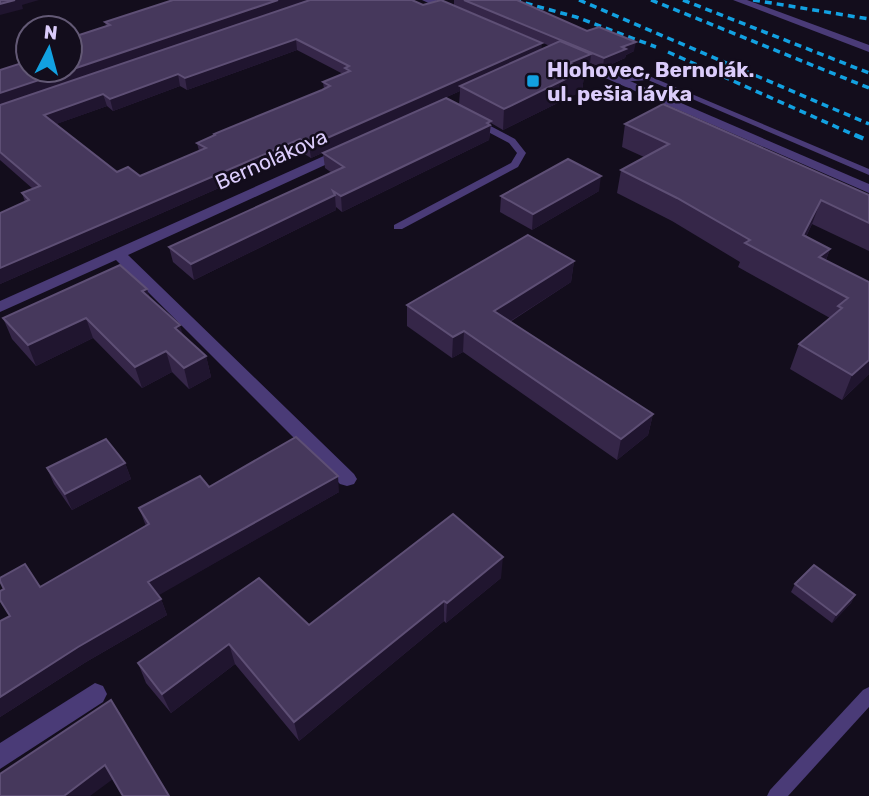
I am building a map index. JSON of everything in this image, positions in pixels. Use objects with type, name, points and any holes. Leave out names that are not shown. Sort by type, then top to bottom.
[{"type":"street","points":[[427,0],[462,15]]},
{"type":"street","points":[[738,0],[869,50]]},
{"type":"street","points":[[558,54],[869,189]]},
{"type":"street","name":"Bernolákova","points":[[0,307],[357,145]]},
{"type":"street","points":[[118,253],[347,479]]},
{"type":"street","points":[[0,757],[95,694]]},
{"type":"lane","points":[[620,80],[649,78],[869,172]]},
{"type":"lane","points":[[398,227],[515,165],[522,153],[512,141],[462,114]]},
{"type":"lane","points":[[776,796],[869,695]]},
{"type":"building","points":[[173,0],[278,0],[84,65],[84,33],[110,25],[105,22]]},
{"type":"building","points":[[310,0],[412,0],[423,5],[441,0],[542,43],[309,146],[300,139],[0,268],[0,213],[29,200],[22,193],[40,186],[0,152],[0,105],[62,84],[84,84],[84,77]],"holes":[[[296,39],[349,66],[345,68],[350,71],[323,82],[330,86],[214,134],[197,143],[206,148],[140,176],[128,167],[117,172],[44,115],[103,94],[110,99],[178,74],[185,78]]]},
{"type":"building","points":[[464,0],[517,0],[587,31],[599,27],[636,42],[604,58]]},
{"type":"building","points":[[560,41],[591,54],[569,63],[584,70],[504,109],[460,86]]},
{"type":"building","points":[[14,66],[14,84],[27,84],[0,93],[0,70]]},
{"type":"building","points":[[446,98],[491,121],[487,123],[490,125],[341,196],[333,191],[335,195],[191,264],[169,247],[344,167],[323,153]]},
{"type":"building","points":[[663,104],[869,195],[869,223],[821,200],[803,235],[830,249],[819,257],[869,282],[869,360],[852,375],[799,344],[842,308],[838,306],[848,298],[745,243],[750,240],[677,198],[621,170],[669,144],[625,124]]},
{"type":"building","points":[[568,159],[601,176],[533,214],[501,196]]},
{"type":"building","points":[[528,235],[574,261],[494,311],[653,414],[621,439],[464,331],[453,337],[407,305]]},
{"type":"building","points":[[120,265],[147,289],[142,291],[180,325],[175,328],[206,356],[184,368],[166,351],[135,367],[86,318],[28,345],[3,318]]},
{"type":"building","points":[[296,437],[338,476],[148,582],[161,599],[78,647],[0,697],[0,621],[10,616],[0,600],[0,591],[4,589],[0,578],[25,564],[40,587],[149,524],[139,508],[200,476],[209,487]]},
{"type":"building","points":[[106,439],[125,463],[65,494],[47,468]]},
{"type":"building","points":[[453,514],[503,557],[294,722],[229,644],[162,694],[138,663],[259,578],[309,625]]},
{"type":"building","points":[[814,565],[855,595],[836,615],[795,584]]},
{"type":"building","points":[[111,700],[169,796],[123,796],[105,765],[64,796],[0,796],[0,774]]},
{"type":"railway","points":[[514,0],[576,17],[656,47]]},
{"type":"railway","points":[[579,0],[869,124]]},
{"type":"railway","points":[[651,0],[869,88]]},
{"type":"railway","points":[[683,0],[869,73]]},
{"type":"railway","points":[[753,0],[869,19]]},
{"type":"railway","points":[[668,52],[859,137]]},
{"type":"railway","points":[[855,135],[869,141]]},
{"type":"place","name":"Hlohovec, Bernolák. ul. pešia lávka","points":[[533,81]]}]
